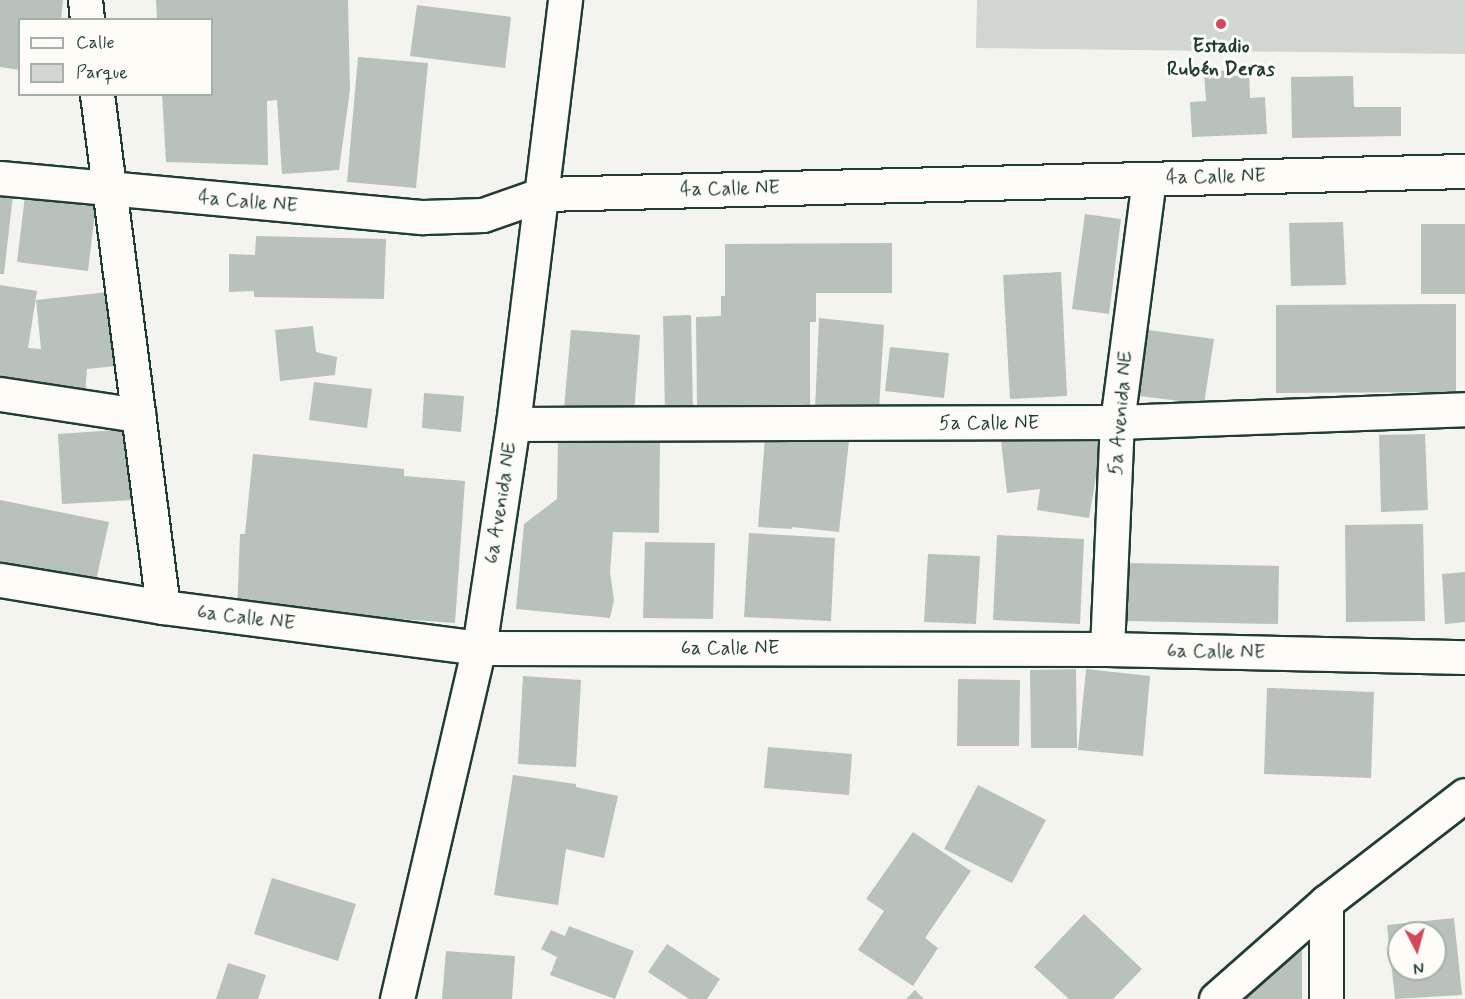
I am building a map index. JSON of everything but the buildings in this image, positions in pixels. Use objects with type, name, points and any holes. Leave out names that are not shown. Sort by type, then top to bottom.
[{"type":"street","points":[[85,0],[87,18]]},
{"type":"street","name":"6a Avenida NE","points":[[397,999],[479,648],[513,424],[565,0]]},
{"type":"street","points":[[97,96],[163,607]]},
{"type":"street","name":"4a Calle NE","points":[[0,178],[423,217],[483,215],[543,194],[1465,171]]},
{"type":"street","name":"5a Avenida NE","points":[[1107,649],[1117,422],[1149,179]]},
{"type":"street","points":[[0,394],[138,415]]},
{"type":"street","name":"5a Calle NE","points":[[513,424],[1117,422],[1465,409]]},
{"type":"street","name":"6a Calle NE","points":[[0,580],[163,607],[479,648],[1107,649],[1465,657]]},
{"type":"street","points":[[1216,999],[1326,902],[1465,795]]},
{"type":"street","points":[[1326,902],[1326,999]]},
{"type":"green space","name":"Estadio Rubén Deras","points":[[977,0],[1465,0],[1465,54],[976,48]]},
{"type":"place","name":"Estadio Rubén Deras","points":[[1221,24]]}]
